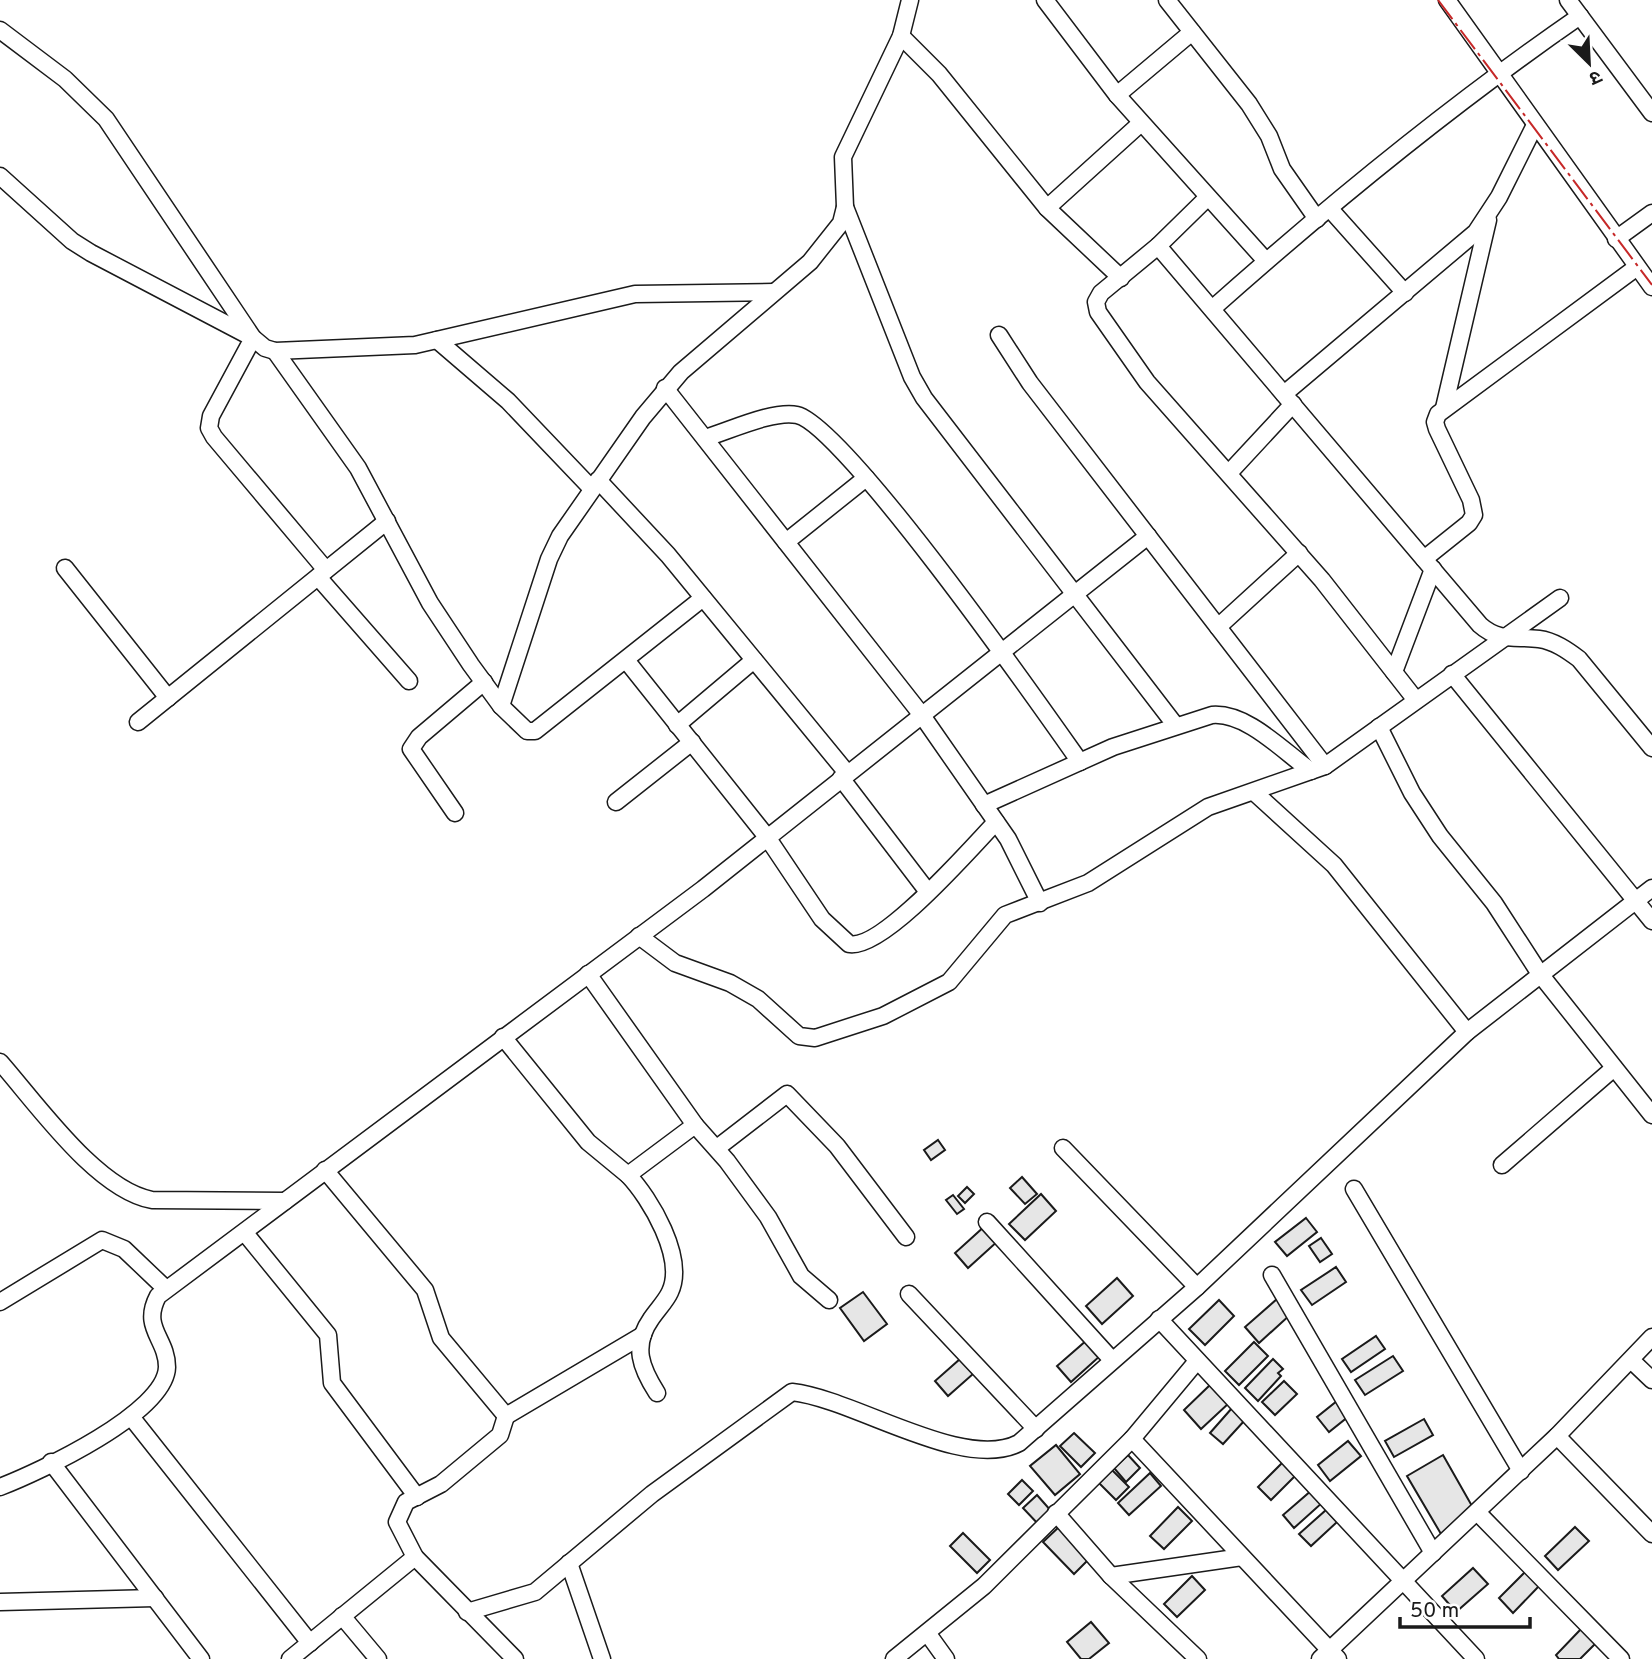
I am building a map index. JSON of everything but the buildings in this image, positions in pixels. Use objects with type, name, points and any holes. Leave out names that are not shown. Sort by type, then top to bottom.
[{"type":"street","points":[[500,706],[549,559],[560,536],[595,485],[665,388],[824,246],[841,223],[845,207],[843,156],[901,36],[910,0]]},
{"type":"street","points":[[1045,0],[1117,95],[1266,261]]},
{"type":"street","points":[[1167,0],[1248,104],[1269,136],[1282,169],[1405,293]]},
{"type":"street","points":[[1447,0],[1652,287]]},
{"type":"street","points":[[1568,0],[1652,113]]},
{"type":"street","points":[[1212,309],[1266,261],[1498,72],[1580,16]]},
{"type":"street","points":[[0,30],[94,104],[254,338],[265,348],[275,351],[400,347],[635,294],[774,292]]},
{"type":"street","points":[[1117,95],[1192,32]]},
{"type":"street","points":[[901,36],[939,74],[1047,208],[1121,278]]},
{"type":"street","points":[[1638,94],[1652,84]]},
{"type":"street","points":[[1047,208],[1141,122]]},
{"type":"street","points":[[1228,473],[1289,399],[1476,232],[1490,213],[1535,124]]},
{"type":"street","points":[[0,176],[91,253],[254,338]]},
{"type":"street","points":[[1208,197],[1158,246],[1101,293],[1096,302],[1104,325],[1147,382],[1299,553],[1415,699]]},
{"type":"street","points":[[845,207],[912,377],[924,398],[1076,592],[1176,726]]},
{"type":"street","points":[[1394,672],[1428,564],[1474,515],[1471,500],[1435,422],[1444,408],[1490,213]]},
{"type":"street","points":[[1616,239],[1652,213]]},
{"type":"street","points":[[1158,246],[1480,625],[1503,638],[1540,639],[1567,650],[1579,659],[1652,748]]},
{"type":"street","points":[[1444,408],[1637,267]]},
{"type":"street","points":[[999,335],[1030,383],[1218,626],[1318,769]]},
{"type":"street","points":[[254,338],[211,416],[209,428],[410,681]]},
{"type":"street","points":[[437,340],[508,401],[595,485],[703,598],[844,776],[929,892]]},
{"type":"street","points":[[275,351],[358,468],[430,603],[500,706],[527,731],[535,731],[703,598]]},
{"type":"street","points":[[665,388],[921,714],[1008,839],[1040,903]]},
{"type":"street","points":[[705,438],[779,414],[797,415],[813,421],[866,478],[1001,650],[1080,762]]},
{"type":"street","points":[[786,542],[866,478]]},
{"type":"street","points":[[138,722],[387,521]]},
{"type":"street","points":[[0,1487],[132,1418],[153,1397],[165,1376],[164,1354],[150,1320],[158,1296],[166,1289],[245,1233],[325,1170],[639,936],[1148,536]]},
{"type":"street","points":[[1218,626],[1299,553]]},
{"type":"street","points":[[65,568],[168,698]]},
{"type":"street","points":[[639,936],[675,963],[730,984],[758,999],[799,1036],[815,1038],[883,1016],[949,982],[1004,915],[1040,903],[1097,877],[1209,807],[1338,760],[1415,699],[1560,598]]},
{"type":"street","points":[[626,660],[767,837],[822,919],[849,944],[857,946],[874,938],[929,892],[996,822]]},
{"type":"street","points":[[677,724],[754,660]]},
{"type":"street","points":[[1452,674],[1652,921]]},
{"type":"street","points":[[455,813],[411,749],[419,737],[484,682]]},
{"type":"street","points":[[985,805],[1080,762],[1176,726],[1222,714],[1251,727],[1318,769]]},
{"type":"street","points":[[1379,727],[1412,793],[1440,836],[1494,903],[1540,974],[1652,1115]]},
{"type":"street","points":[[616,802],[692,742]]},
{"type":"street","points":[[1254,792],[1334,865],[1467,1032]]},
{"type":"street","points":[[467,1612],[535,1592],[652,1494],[792,1392],[833,1400],[956,1446],[1010,1447],[1036,1429],[1197,1287],[1467,1032],[1652,888]]},
{"type":"street","points":[[588,974],[695,1125],[717,1148],[768,1217],[801,1276],[829,1300]]},
{"type":"street","points":[[503,1037],[588,1142],[628,1175],[656,1210],[674,1273],[671,1291],[648,1324],[639,1348],[642,1370],[657,1393]]},
{"type":"street","points":[[0,1062],[89,1162],[116,1186],[135,1197],[152,1200],[285,1201]]},
{"type":"street","points":[[1502,1165],[1615,1068]]},
{"type":"street","points":[[717,1148],[787,1094],[837,1146],[906,1237]]},
{"type":"street","points":[[628,1175],[695,1125]]},
{"type":"street","points":[[1063,1147],[1197,1287]]},
{"type":"street","points":[[325,1170],[425,1290],[441,1338],[506,1416]]},
{"type":"street","points":[[1354,1189],[1521,1471]]},
{"type":"street","points":[[988,1222],[1112,1360]]},
{"type":"street","points":[[245,1233],[328,1335],[332,1383],[417,1497]]},
{"type":"street","points":[[0,1302],[102,1240],[124,1249],[166,1289]]},
{"type":"street","points":[[1272,1275],[1412,1521],[1433,1553]]},
{"type":"street","points":[[909,1294],[1036,1429]]},
{"type":"street","points":[[1159,1319],[1476,1659]]},
{"type":"street","points":[[515,1659],[415,1557],[397,1522],[406,1502],[441,1484],[500,1435],[506,1416],[643,1335]]},
{"type":"street","points":[[1132,1439],[1330,1656],[1402,1582],[1558,1436],[1652,1338]]},
{"type":"street","points":[[1631,1360],[1652,1380]]},
{"type":"street","points":[[894,1659],[984,1586],[1132,1439],[1197,1361]]},
{"type":"street","points":[[132,1418],[310,1643]]},
{"type":"street","points":[[1558,1436],[1652,1534]]},
{"type":"street","points":[[51,1462],[201,1659]]},
{"type":"street","points":[[1478,1511],[1621,1659]]},
{"type":"street","points":[[1056,1513],[1111,1576],[1198,1659]]},
{"type":"street","points":[[290,1659],[415,1557]]},
{"type":"street","points":[[1111,1576],[1242,1557]]},
{"type":"street","points":[[569,1563],[602,1659]]},
{"type":"street","points":[[0,1602],[155,1598]]},
{"type":"street","points":[[342,1616],[378,1659]]},
{"type":"street","points":[[928,1634],[946,1659]]},
{"type":"power","points":[[1438,0],[1652,285]]}]
